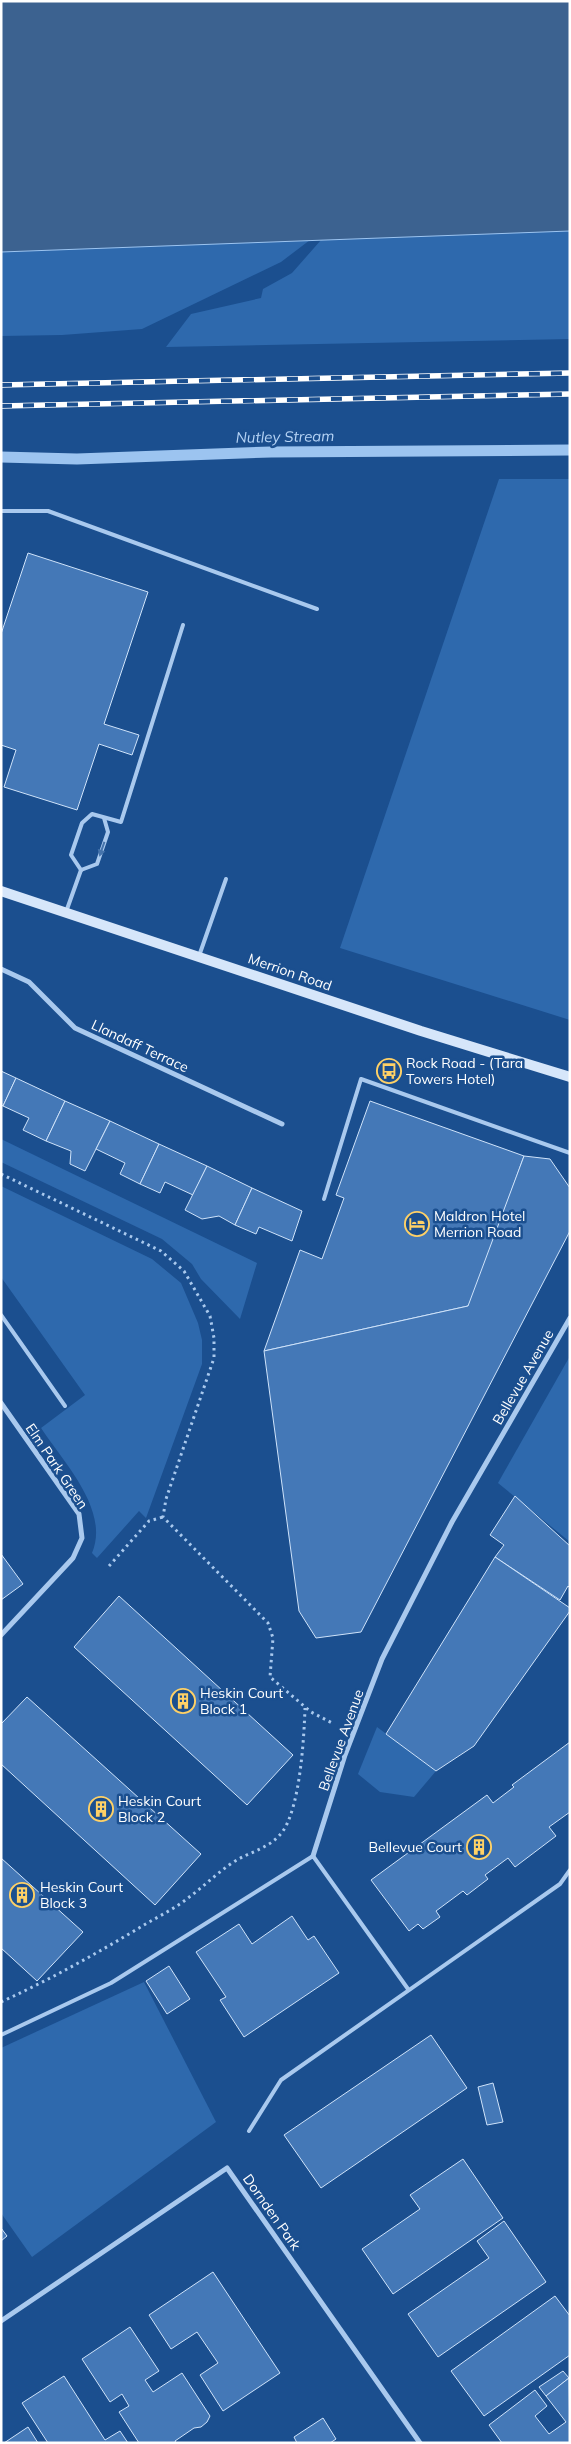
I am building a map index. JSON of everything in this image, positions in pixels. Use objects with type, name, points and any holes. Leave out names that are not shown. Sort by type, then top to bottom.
[{"type":"main road","name":"Merrion Road","points":[[1,891],[421,1031],[570,1077]]},
{"type":"street","name":"Llandaff Terrace","points":[[1,969],[29,982],[75,1028],[282,1124]]},
{"type":"street","name":"Bellevue Avenue","points":[[313,1856],[345,1755],[382,1660],[452,1522],[570,1318]]},
{"type":"street","name":"Elm Park Green","points":[[1,1403],[79,1514],[82,1538],[73,1558],[1,1635]]},
{"type":"street","name":"Dornden Park","points":[[1,2321],[227,2168],[420,2443]]},
{"type":"lane","points":[[1,511],[48,511],[317,609]]},
{"type":"lane","points":[[81,870],[71,855],[82,822],[92,814],[121,822],[183,625]]},
{"type":"lane","points":[[81,870],[97,864],[108,832],[104,818]]},
{"type":"lane","points":[[66,914],[81,870]]},
{"type":"lane","points":[[199,956],[226,879]]},
{"type":"lane","points":[[324,1198],[362,1079],[570,1153]]},
{"type":"lane","points":[[1,1315],[65,1406]]},
{"type":"lane","points":[[1,2036],[111,1983],[313,1856],[408,1989]]},
{"type":"lane","points":[[249,2131],[281,2080],[560,1884],[570,1870]]},
{"type":"path","points":[[1,1174],[161,1251],[184,1271],[210,1316],[214,1358],[166,1499],[163,1516]]},
{"type":"path","points":[[109,1566],[149,1521],[163,1516]]},
{"type":"path","points":[[163,1516],[268,1623],[273,1638],[270,1677],[306,1708],[354,1735]]},
{"type":"path","points":[[1,2002],[106,1948],[187,1899],[202,1884],[235,1861],[274,1843],[284,1830],[291,1813],[303,1751],[306,1708]]},
{"type":"shaded area","points":[[1,1],[570,1],[570,339],[166,347],[191,314],[261,298],[263,289],[292,273],[321,240],[310,240],[281,262],[142,329],[62,335],[1,336]]},
{"type":"shaded area","points":[[1,1],[570,1],[570,231],[1,252]]},
{"type":"shaded area","points":[[499,479],[570,479],[570,1020],[340,948]]},
{"type":"shaded area","points":[[1,1139],[257,1263],[240,1319],[201,1279],[192,1264],[162,1239],[1,1162]]},
{"type":"shaded area","points":[[1,1186],[152,1259],[181,1283],[198,1323],[202,1340],[202,1364],[146,1518],[139,1511],[97,1558],[92,1553],[96,1537],[95,1520],[90,1504],[72,1472],[41,1428],[85,1395],[1,1277]]},
{"type":"shaded area","points":[[570,1356],[570,1542],[498,1483]]},
{"type":"shaded area","points":[[377,1727],[436,1771],[414,1797],[380,1792],[358,1774]]},
{"type":"shaded area","points":[[144,1982],[216,2122],[32,2257],[1,2213],[1,2048]]},
{"type":"building","points":[[28,553],[148,592],[104,724],[139,735],[132,755],[99,744],[77,810],[4,787],[16,750],[1,745],[1,634]]},
{"type":"building","points":[[1,1071],[16,1078],[3,1106],[1,1105]]},
{"type":"building","points":[[16,1078],[65,1101],[46,1141],[23,1130],[29,1118],[3,1106]]},
{"type":"building","points":[[65,1101],[110,1121],[85,1171],[70,1164],[71,1151],[46,1141]]},
{"type":"building","name":"Maldron Hotel Merrion Road","points":[[370,1101],[524,1156],[473,1297],[468,1306],[264,1351],[300,1250],[322,1259],[344,1198],[336,1195]]},
{"type":"building","points":[[110,1121],[159,1144],[140,1184],[120,1174],[125,1163],[96,1149]]},
{"type":"building","points":[[159,1144],[207,1166],[193,1195],[165,1182],[160,1193],[140,1184]]},
{"type":"building","points":[[524,1156],[550,1159],[570,1188],[570,1231],[361,1632],[316,1638],[299,1611],[264,1351],[468,1306]]},
{"type":"building","points":[[207,1166],[252,1188],[235,1225],[219,1216],[202,1219],[185,1210]]},
{"type":"building","points":[[252,1188],[302,1211],[292,1241],[259,1227],[256,1234],[235,1225]]},
{"type":"building","points":[[515,1496],[570,1546],[570,1588],[568,1586],[560,1600],[495,1557],[504,1545],[490,1535]]},
{"type":"building","points":[[1,1554],[23,1584],[1,1600]]},
{"type":"building","points":[[495,1557],[570,1608],[570,1611],[474,1746],[436,1771],[386,1734]]},
{"type":"building","name":"Heskin Court Block 1","points":[[119,1596],[293,1755],[247,1805],[74,1647]]},
{"type":"building","name":"Heskin Court Block 2","points":[[27,1697],[201,1854],[155,1905],[1,1764],[1,1724]]},
{"type":"building","name":"Bellevue Court","points":[[570,1742],[570,1812],[549,1827],[556,1836],[515,1867],[508,1858],[485,1875],[488,1879],[467,1895],[463,1891],[436,1911],[440,1917],[423,1929],[418,1924],[409,1931],[371,1880],[487,1795],[493,1803],[514,1787],[512,1785]]},
{"type":"building","name":"Heskin Court Block 3","points":[[1,1858],[83,1932],[37,1981],[1,1948]]},
{"type":"building","points":[[292,1916],[308,1940],[314,1936],[339,1973],[244,2037],[220,2000],[226,1997],[196,1952],[239,1924],[252,1944]]},
{"type":"building","points":[[169,1966],[190,1999],[167,2014],[146,1981]]},
{"type":"building","points":[[431,2035],[467,2088],[321,2188],[284,2135]]},
{"type":"building","points":[[493,2083],[503,2122],[487,2125],[478,2087]]},
{"type":"building","points":[[463,2159],[503,2218],[393,2294],[362,2249],[420,2209],[410,2195]]},
{"type":"building","points":[[504,2221],[546,2282],[438,2357],[408,2314],[489,2258],[477,2241]]},
{"type":"building","points":[[1,2228],[7,2236],[1,2241]]},
{"type":"building","points":[[213,2272],[280,2373],[223,2411],[200,2375],[218,2363],[197,2332],[171,2349],[149,2315]]},
{"type":"building","points":[[555,2296],[570,2316],[570,2355],[484,2416],[451,2371]]},
{"type":"building","points":[[130,2327],[159,2371],[145,2380],[153,2392],[182,2373],[210,2416],[201,2427],[194,2428],[175,2441],[176,2443],[139,2443],[119,2412],[129,2406],[122,2394],[110,2402],[82,2359]]},
{"type":"building","points":[[563,2371],[569,2378],[546,2396],[539,2387]]},
{"type":"building","points":[[64,2376],[105,2440],[120,2431],[128,2443],[48,2443],[22,2403]]},
{"type":"building","points":[[569,2378],[570,2443],[502,2443],[489,2425],[535,2390],[547,2406],[535,2416],[549,2434],[566,2422],[546,2396]]},
{"type":"building","points":[[323,2418],[336,2439],[330,2443],[297,2443],[294,2437]]},
{"type":"building","points":[[28,2427],[38,2443],[4,2443]]},
{"type":"waterway","name":"Nutley Stream","points":[[1,457],[77,459],[271,452],[570,450]]},
{"type":"railway","points":[[1,385],[570,373]]},
{"type":"railway","points":[[1,406],[570,394]]},
{"type":"place","name":"Rock Road - (Tara Towers Hotel)","points":[[389,1071]]},
{"type":"place","name":"Maldron Hotel Merrion Road","points":[[417,1224]]},
{"type":"place","name":"Heskin Court Block 1","points":[[183,1701]]},
{"type":"place","name":"Heskin Court Block 2","points":[[101,1809]]},
{"type":"place","name":"Bellevue Court","points":[[479,1847]]},
{"type":"place","name":"Heskin Court Block 3","points":[[22,1895]]}]
